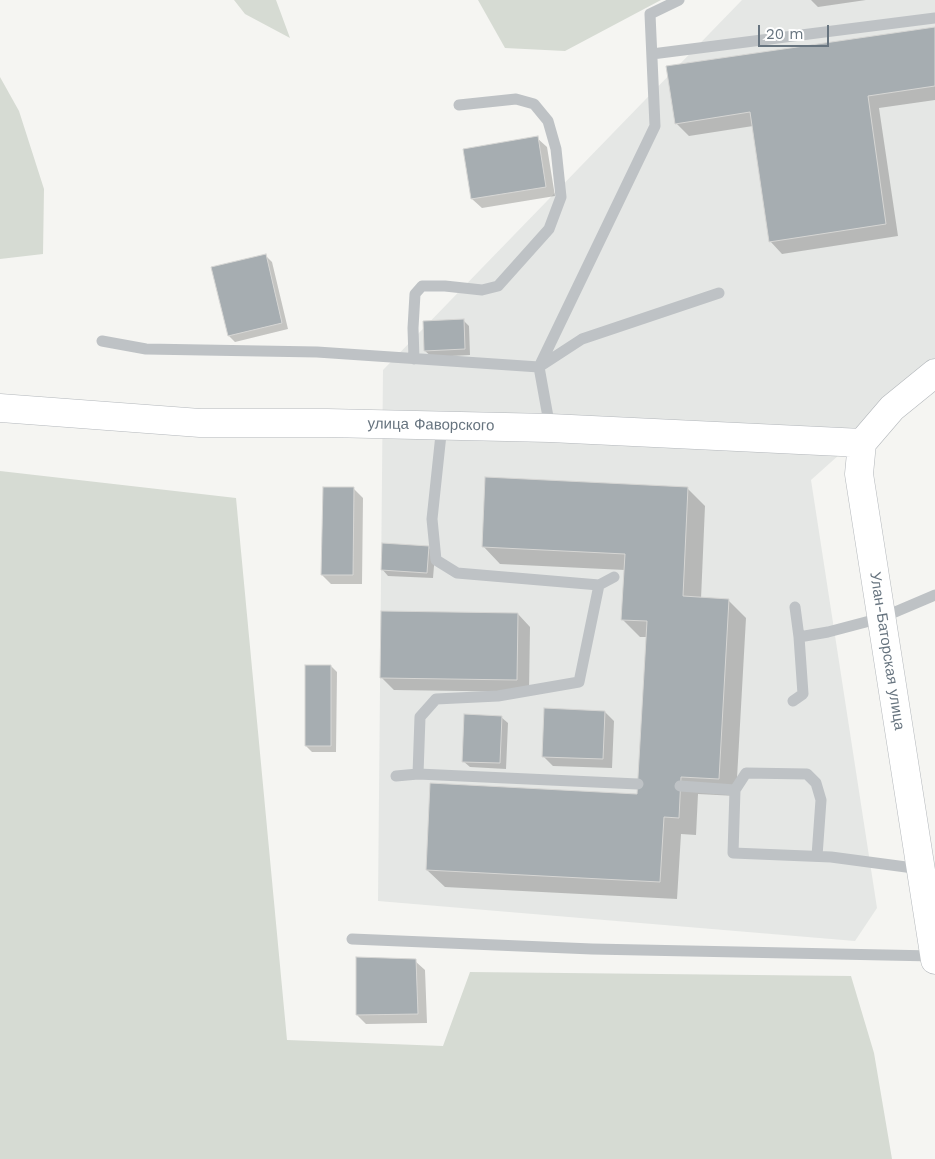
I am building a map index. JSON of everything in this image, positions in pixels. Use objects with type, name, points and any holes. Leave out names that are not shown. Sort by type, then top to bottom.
[{"type":"street","points":[[862,442],[892,408],[935,374]]},
{"type":"street","name":"улица Фаворского","points":[[0,408],[200,423],[327,423],[550,428],[862,442]]},
{"type":"street","name":"Улан-Баторская улица","points":[[862,442],[859,474],[935,960]]},
{"type":"lane","points":[[550,428],[539,367],[655,126],[650,14],[679,0]]},
{"type":"lane","points":[[652,54],[935,18]]},
{"type":"lane","points":[[414,359],[415,294],[422,286],[445,286],[482,290],[498,286],[549,229],[561,196],[556,149],[548,120],[534,104],[516,99],[459,105]]},
{"type":"lane","points":[[102,341],[146,349],[317,352],[539,367],[582,339],[719,293]]},
{"type":"lane","points":[[442,425],[432,519],[436,560],[457,573],[599,585],[614,577]]},
{"type":"lane","points":[[418,774],[420,717],[436,700],[498,696],[579,682],[599,585]]},
{"type":"lane","points":[[799,637],[828,632],[881,618],[935,595]]},
{"type":"lane","points":[[793,702],[803,694],[795,607]]},
{"type":"lane","points":[[817,856],[821,800],[816,783],[807,774],[746,773],[735,790],[733,853],[817,856],[921,869]]},
{"type":"lane","points":[[396,776],[418,774],[638,784]]},
{"type":"lane","points":[[680,786],[735,790]]},
{"type":"lane","points":[[352,939],[592,949],[934,956]]},
{"type":"shaded area","points":[[234,0],[276,0],[290,38],[245,14]]},
{"type":"shaded area","points":[[478,0],[661,0],[565,51],[505,48]]},
{"type":"shaded area","points":[[742,0],[935,0],[935,369],[811,480],[877,908],[855,941],[378,901],[383,370]]},
{"type":"shaded area","points":[[0,77],[19,111],[44,189],[43,254],[0,259]]},
{"type":"shaded area","points":[[0,471],[236,498],[287,1040],[443,1046],[470,972],[851,976],[874,1053],[892,1159],[0,1159]]},
{"type":"building","points":[[935,27],[935,86],[868,96],[886,224],[769,242],[750,112],[675,124],[666,66]]},
{"type":"building","points":[[538,136],[546,187],[471,199],[463,149]]},
{"type":"building","points":[[266,254],[282,323],[228,336],[211,267]]},
{"type":"building","points":[[464,319],[465,349],[424,351],[423,321]]},
{"type":"building","points":[[485,477],[688,487],[683,596],[729,599],[719,779],[681,777],[679,818],[664,817],[660,882],[426,870],[430,783],[637,794],[647,621],[621,620],[625,554],[482,547]]},
{"type":"building","points":[[323,487],[354,487],[353,575],[321,575]]},
{"type":"building","points":[[382,543],[429,546],[427,573],[381,570]]},
{"type":"building","points":[[381,611],[518,613],[517,680],[380,678]]},
{"type":"building","points":[[305,665],[331,665],[331,746],[305,746]]},
{"type":"building","points":[[544,708],[605,711],[603,759],[542,757]]},
{"type":"building","points":[[464,714],[502,716],[500,763],[462,762]]},
{"type":"building","points":[[356,957],[416,959],[418,1014],[356,1015]]}]
